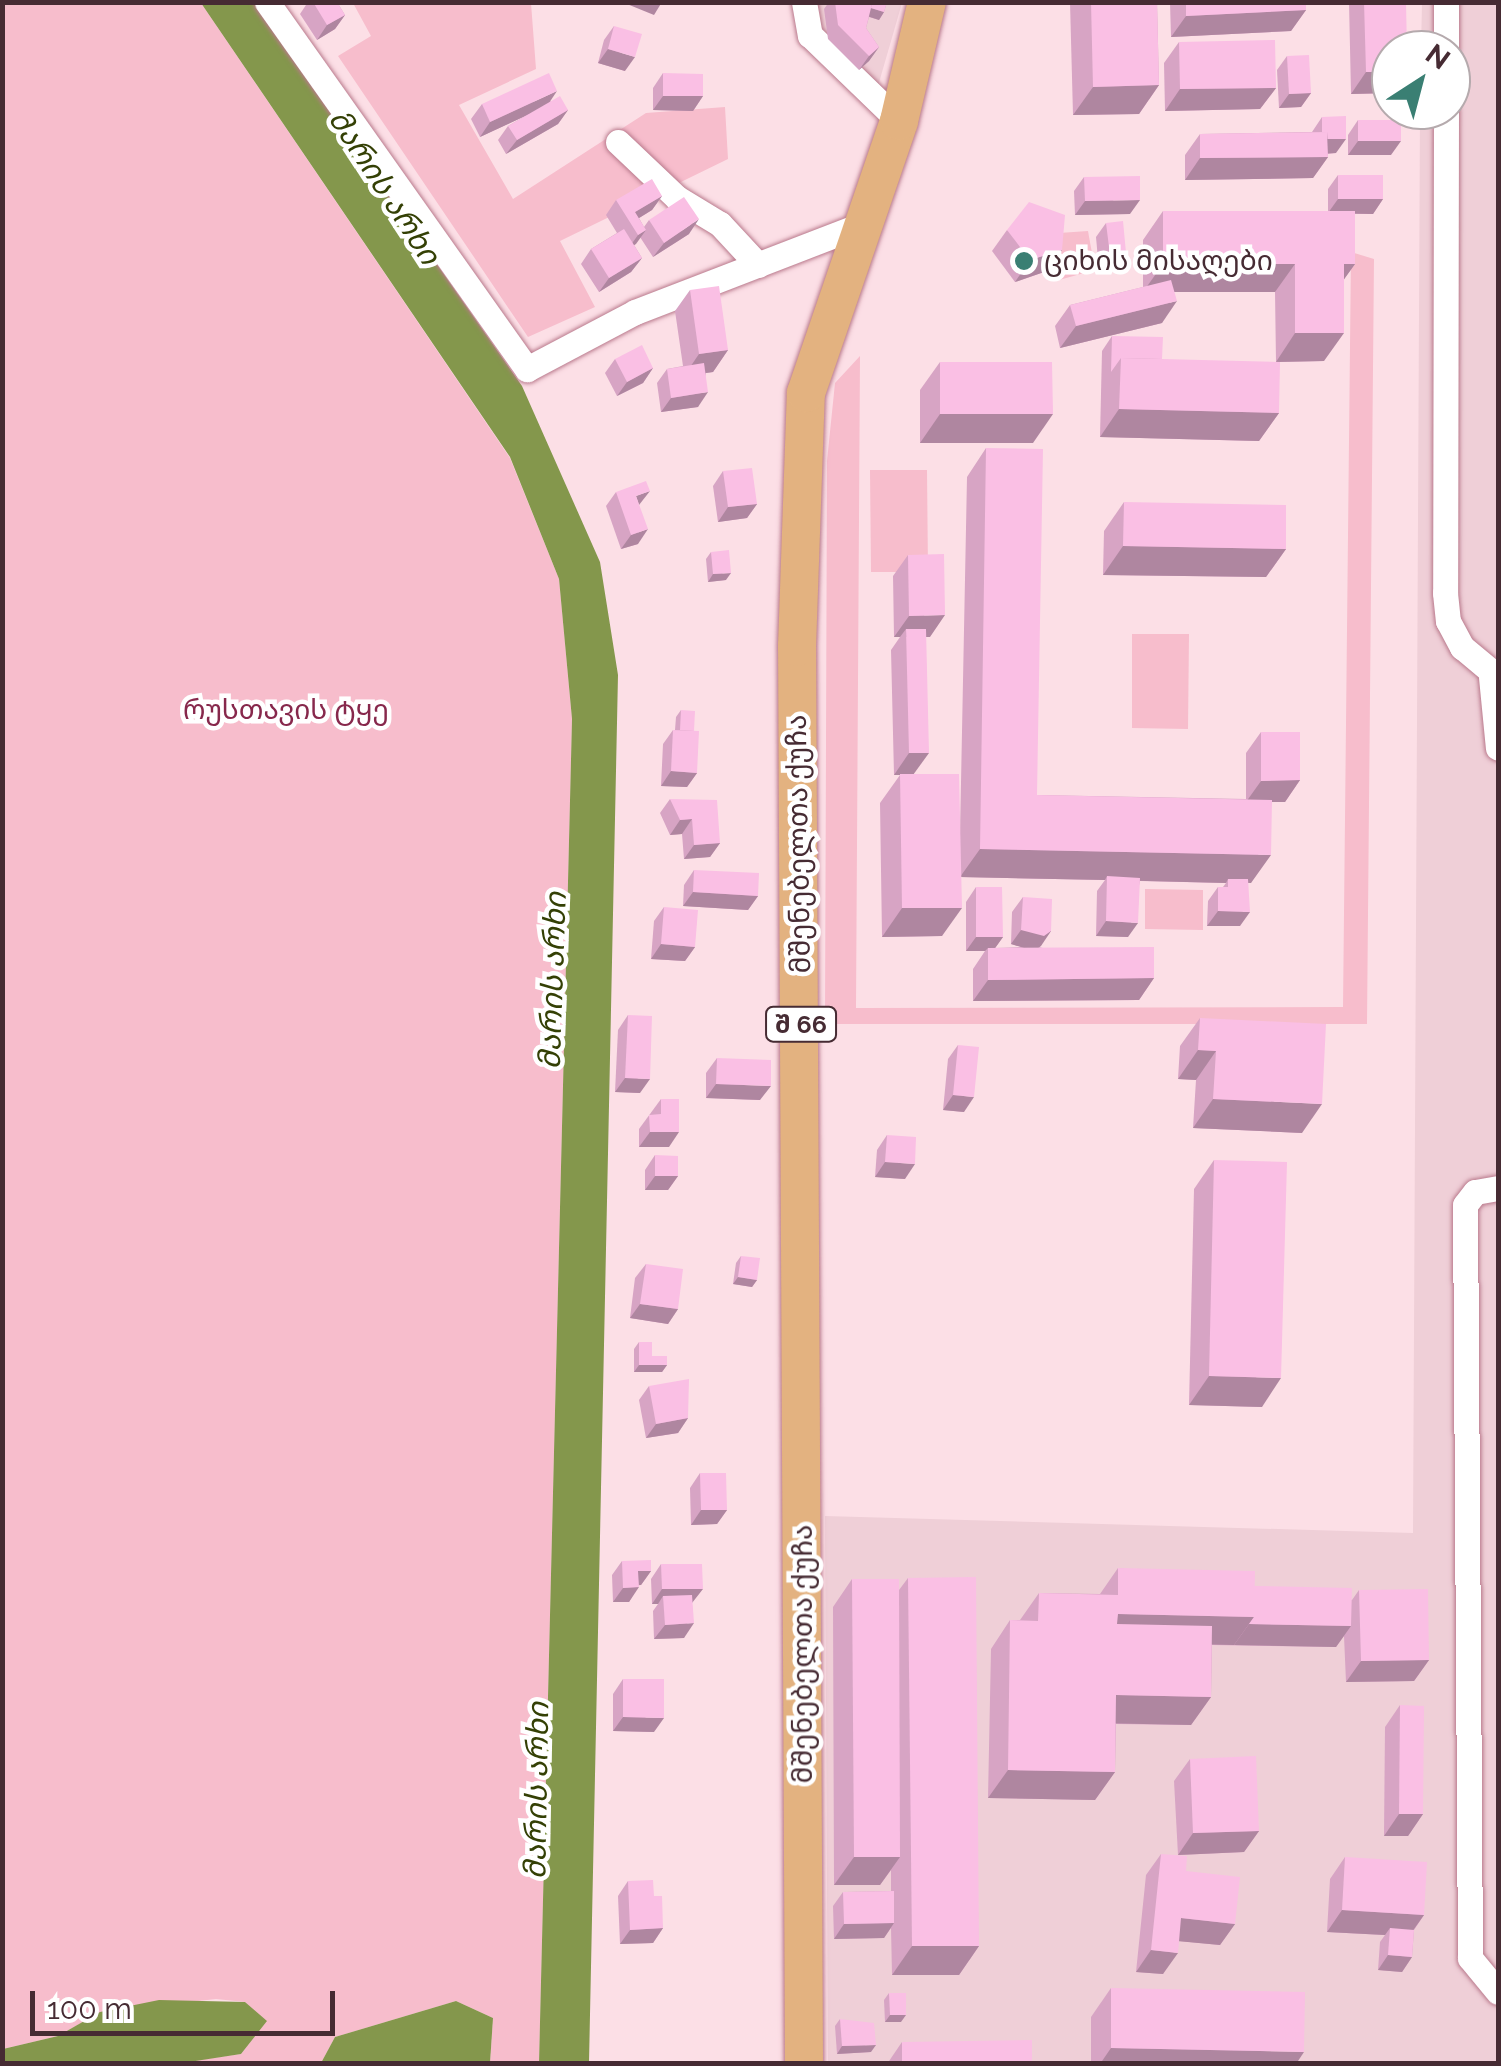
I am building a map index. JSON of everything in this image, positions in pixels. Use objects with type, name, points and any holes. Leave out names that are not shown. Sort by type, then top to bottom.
[{"type":"main road","name":"მშენებელთა ქუჩა","points":[[804,2064],[797,646],[806,392],[899,121],[927,2]]},
{"type":"street","points":[[266,2],[527,369],[635,312],[861,225]]},
{"type":"street","points":[[804,2],[810,35],[899,121]]},
{"type":"street","points":[[1446,2],[1446,30]]},
{"type":"street","points":[[1446,130],[1445,593],[1448,621],[1462,647],[1495,677],[1498,748]]},
{"type":"street","points":[[618,142],[677,198],[720,224],[758,265]]},
{"type":"street","points":[[1498,1188],[1474,1192],[1466,1205],[1470,1958],[1498,1992]]},
{"type":"shaded area","points":[[201,3],[254,3],[522,386],[600,562],[618,675],[589,2063],[539,2063],[572,719],[559,579],[510,457]]},
{"type":"shaded area","points":[[814,3],[902,3],[876,93],[818,35]]},
{"type":"shaded area","points":[[1422,3],[1498,3],[1498,2063],[828,2063],[825,1516],[1413,1533],[1420,130],[1471,130],[1471,30],[1421,30]]},
{"type":"shaded area","points":[[159,2000],[245,2002],[267,2021],[241,2054],[176,2064],[3,2063],[3,2049],[58,2036],[100,2012]]},
{"type":"shaded area","points":[[456,2001],[493,2018],[490,2063],[321,2063],[335,2037]]},
{"type":"green space","name":"რუსთავის ტყე","points":[[2,3],[201,3],[510,458],[559,579],[572,719],[539,2063],[490,2063],[493,2018],[456,2001],[335,2037],[321,2063],[176,2063],[241,2054],[266,2022],[245,2002],[216,1999],[101,2012],[58,2036],[3,2049]]},
{"type":"green space","points":[[353,3],[531,3],[536,69],[459,105],[513,199],[646,113],[725,107],[728,159],[560,241],[595,307],[528,337],[338,56],[371,36]]},
{"type":"green space","points":[[1088,231],[1095,270],[1059,280],[1059,233]]},
{"type":"green space","points":[[1351,252],[1374,259],[1367,1024],[825,1024],[827,461],[835,383],[860,356],[856,1008],[1343,1007]]},
{"type":"green space","points":[[870,470],[927,470],[928,572],[871,572]]},
{"type":"green space","points":[[1132,634],[1189,634],[1188,729],[1132,728]]},
{"type":"green space","points":[[1145,889],[1203,890],[1203,930],[1145,929]]},
{"type":"building","points":[[313,2],[337,2],[345,15],[327,25]]},
{"type":"building","points":[[835,2],[872,4],[866,28],[879,47],[869,56],[838,25]]},
{"type":"building","points":[[866,2],[887,2],[884,12]]},
{"type":"building","points":[[1091,2],[1157,2],[1159,85],[1093,87]]},
{"type":"building","points":[[1186,2],[1306,2],[1306,10],[1186,16]]},
{"type":"building","points":[[1364,2],[1406,2],[1407,30],[1371,30],[1371,72],[1366,72]]},
{"type":"building","points":[[614,26],[642,34],[635,57],[608,49]]},
{"type":"building","points":[[1275,40],[1276,88],[1180,89],[1179,42]]},
{"type":"building","points":[[1309,55],[1311,93],[1289,94],[1287,56]]},
{"type":"building","points":[[549,73],[557,91],[490,122],[482,104]]},
{"type":"building","points":[[663,73],[703,74],[703,96],[663,96]]},
{"type":"building","points":[[560,96],[568,110],[517,140],[508,126]]},
{"type":"building","points":[[1346,116],[1346,139],[1328,139],[1327,132],[1322,132],[1322,117]]},
{"type":"building","points":[[1358,120],[1371,120],[1371,130],[1401,130],[1401,141],[1358,141]]},
{"type":"building","points":[[1327,132],[1328,157],[1200,158],[1200,134]]},
{"type":"building","points":[[1338,175],[1383,175],[1383,199],[1338,199]]},
{"type":"building","points":[[1140,176],[1140,200],[1085,201],[1084,177]]},
{"type":"building","points":[[652,179],[662,196],[635,212],[646,230],[638,235],[616,200]]},
{"type":"building","points":[[684,197],[699,219],[664,243],[649,220]]},
{"type":"building","points":[[1029,202],[1065,215],[1062,250],[1030,260],[1007,230]]},
{"type":"building","points":[[1163,211],[1355,211],[1355,264],[1344,264],[1344,333],[1295,333],[1295,264],[1163,264]]},
{"type":"building","points":[[1123,221],[1126,253],[1110,255],[1106,223]]},
{"type":"building","points":[[624,229],[642,258],[609,278],[591,249]]},
{"type":"building","points":[[1171,280],[1177,301],[1076,326],[1070,305]]},
{"type":"building","points":[[719,286],[728,350],[699,354],[690,290]]},
{"type":"building","points":[[1112,336],[1163,337],[1162,359],[1121,358],[1111,372]]},
{"type":"building","points":[[642,345],[653,368],[627,382],[615,359]]},
{"type":"building","points":[[1121,358],[1280,362],[1279,413],[1119,409]]},
{"type":"building","points":[[940,362],[1052,362],[1053,414],[940,414]]},
{"type":"building","points":[[704,363],[708,392],[671,398],[667,369]]},
{"type":"building","points":[[986,448],[1043,449],[1037,795],[1272,800],[1271,855],[980,849]]},
{"type":"building","points":[[752,468],[757,504],[728,507],[723,471]]},
{"type":"building","points":[[646,481],[650,491],[636,496],[648,529],[631,535],[616,492]]},
{"type":"building","points":[[1124,502],[1286,505],[1286,549],[1123,546]]},
{"type":"building","points":[[729,550],[731,573],[713,574],[711,552]]},
{"type":"building","points":[[944,554],[945,615],[909,616],[908,555]]},
{"type":"building","points":[[906,629],[926,629],[929,753],[909,753]]},
{"type":"building","points":[[681,710],[695,711],[694,731],[680,730]]},
{"type":"building","points":[[673,730],[699,731],[697,773],[671,771]]},
{"type":"building","points":[[1261,732],[1300,732],[1300,780],[1261,781]]},
{"type":"building","points":[[900,774],[959,774],[962,908],[902,908]]},
{"type":"building","points":[[670,799],[717,800],[720,843],[694,845],[692,819],[680,820]]},
{"type":"building","points":[[694,870],[759,873],[758,896],[693,892]]},
{"type":"building","points":[[1107,876],[1140,878],[1138,923],[1106,921]]},
{"type":"building","points":[[1228,879],[1248,879],[1250,912],[1218,911],[1218,887],[1228,887]]},
{"type":"building","points":[[976,887],[1002,887],[1003,937],[976,937]]},
{"type":"building","points":[[1023,897],[1052,899],[1051,931],[1044,936],[1021,930]]},
{"type":"building","points":[[664,907],[698,910],[695,947],[661,944]]},
{"type":"building","points":[[1154,947],[1154,978],[988,980],[988,948]]},
{"type":"building","points":[[628,1015],[652,1016],[650,1079],[625,1078]]},
{"type":"building","points":[[1200,1018],[1326,1024],[1322,1104],[1213,1099],[1216,1051],[1198,1050]]},
{"type":"building","points":[[958,1045],[979,1047],[974,1097],[953,1095]]},
{"type":"building","points":[[717,1058],[771,1060],[771,1086],[716,1084]]},
{"type":"building","points":[[661,1099],[679,1099],[679,1132],[650,1132],[649,1115],[661,1114]]},
{"type":"building","points":[[887,1135],[916,1137],[915,1164],[885,1162]]},
{"type":"building","points":[[655,1155],[678,1156],[678,1176],[655,1176]]},
{"type":"building","points":[[1214,1160],[1287,1162],[1281,1378],[1209,1376]]},
{"type":"building","points":[[741,1256],[760,1258],[757,1280],[738,1277]]},
{"type":"building","points":[[646,1264],[683,1269],[678,1309],[640,1304]]},
{"type":"building","points":[[639,1342],[652,1342],[652,1356],[667,1356],[667,1365],[639,1365]]},
{"type":"building","points":[[689,1379],[688,1418],[656,1424],[649,1386]]},
{"type":"building","points":[[700,1473],[726,1473],[727,1510],[701,1510]]},
{"type":"building","points":[[651,1560],[651,1571],[638,1571],[639,1587],[623,1588],[622,1561]]},
{"type":"building","points":[[661,1564],[702,1564],[703,1589],[662,1589]]},
{"type":"building","points":[[1118,1568],[1255,1571],[1254,1617],[1118,1614],[1117,1624],[1212,1626],[1211,1697],[1116,1695],[1115,1772],[1008,1770],[1010,1620],[1038,1621],[1039,1593],[1118,1595]]},
{"type":"building","points":[[976,1577],[979,1946],[912,1946],[908,1578]]},
{"type":"building","points":[[852,1579],[899,1579],[900,1857],[854,1857]]},
{"type":"building","points":[[1254,1586],[1352,1588],[1351,1626],[1249,1624],[1254,1617]]},
{"type":"building","points":[[1428,1589],[1429,1660],[1361,1661],[1359,1590]]},
{"type":"building","points":[[692,1595],[694,1623],[665,1625],[663,1596]]},
{"type":"building","points":[[623,1679],[664,1679],[664,1718],[623,1717]]},
{"type":"building","points":[[1400,1705],[1424,1706],[1423,1814],[1399,1814]]},
{"type":"building","points":[[1256,1756],[1259,1831],[1193,1833],[1190,1759]]},
{"type":"building","points":[[1161,1854],[1187,1856],[1186,1871],[1240,1877],[1235,1924],[1181,1918],[1178,1953],[1151,1950]]},
{"type":"building","points":[[1345,1857],[1427,1862],[1424,1915],[1342,1910]]},
{"type":"building","points":[[653,1880],[654,1896],[662,1896],[663,1928],[630,1930],[628,1881]]},
{"type":"building","points":[[894,1891],[894,1923],[844,1924],[843,1892]]},
{"type":"building","points":[[1390,1928],[1414,1930],[1412,1957],[1388,1955]]},
{"type":"building","points":[[1111,1988],[1305,1992],[1304,2052],[1111,2048]]},
{"type":"building","points":[[889,1993],[906,1993],[906,2015],[890,2015]]},
{"type":"building","points":[[840,2019],[874,2023],[876,2045],[842,2046]]},
{"type":"building","points":[[1032,2040],[1032,2061],[902,2063],[902,2042]]},
{"type":"place","name":"ციხის მისაღები","points":[[1024,261]]},
{"type":"water label","name":"მარის არხი","points":[[384,187]]},
{"type":"water label","name":"მარის არხი","points":[[553,981]]},
{"type":"water label","name":"მარის არხი","points":[[537,1791]]}]
